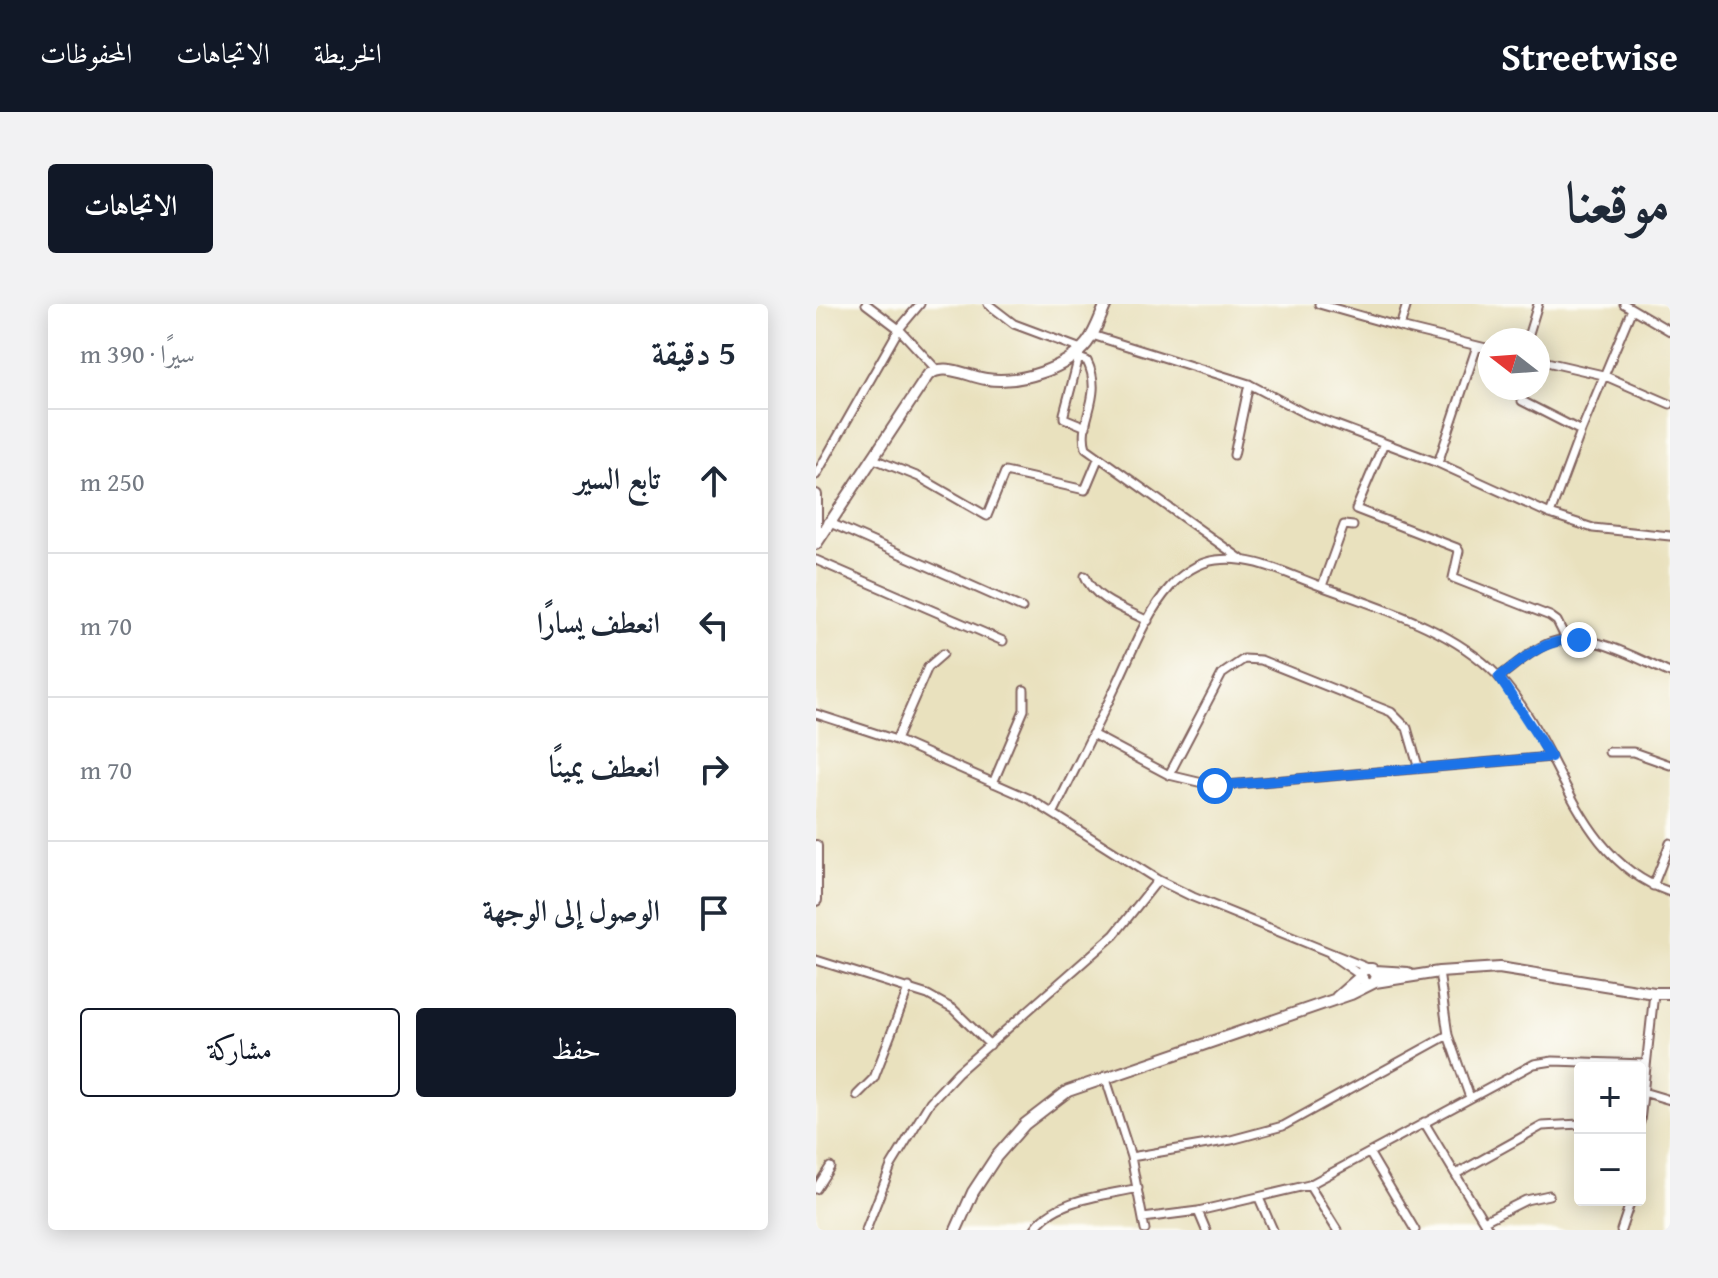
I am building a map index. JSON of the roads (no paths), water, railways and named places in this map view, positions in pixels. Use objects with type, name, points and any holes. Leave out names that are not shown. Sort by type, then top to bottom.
[{"type":"street","points":[[866,304],[899,329],[936,369],[991,380],[1015,378],[1053,368],[1079,353]]},
{"type":"street","points":[[816,475],[899,329],[920,304]]},
{"type":"street","points":[[988,304],[1014,324],[1079,353],[1087,361],[1094,384],[1084,443],[1098,459],[1241,559],[1322,586],[1460,643],[1499,677],[1551,757],[1586,827],[1603,849],[1653,886],[1670,892]]},
{"type":"street","points":[[1086,427],[1064,418],[1064,414],[1079,353],[1092,335],[1106,304]]},
{"type":"street","points":[[1319,304],[1477,346],[1438,463]]},
{"type":"street","points":[[1400,327],[1407,304]]},
{"type":"street","points":[[1531,328],[1538,304]]},
{"type":"street","points":[[1550,514],[1628,306],[1670,331]]},
{"type":"street","points":[[1092,335],[1249,384],[1304,413],[1438,463],[1550,514],[1593,528],[1670,534]]},
{"type":"street","points":[[1550,363],[1603,375],[1670,404]]},
{"type":"street","points":[[816,544],[922,384],[936,369]]},
{"type":"street","points":[[1234,455],[1249,384]]},
{"type":"street","points":[[1522,401],[1581,431]]},
{"type":"street","points":[[1322,586],[1344,525],[1356,509],[1384,443]]},
{"type":"street","points":[[874,459],[916,475],[987,516],[1005,472],[1085,490],[1098,459]]},
{"type":"street","points":[[816,495],[816,544]]},
{"type":"street","points":[[1356,509],[1457,548],[1453,578],[1550,616],[1557,621],[1566,639]]},
{"type":"street","points":[[828,522],[1022,608]]},
{"type":"street","points":[[1344,525],[1353,526]]},
{"type":"street","points":[[1054,812],[1148,621],[1170,586],[1184,574],[1214,560],[1241,559]]},
{"type":"street","points":[[816,560],[1003,641]]},
{"type":"street","points":[[1085,576],[1089,586],[1099,594],[1148,621]]},
{"type":"street","points":[[1499,677],[1546,644],[1566,639],[1594,643],[1670,673]]},
{"type":"street","points":[[896,740],[928,667],[943,654]]},
{"type":"street","points":[[1169,775],[1222,674],[1244,659],[1261,660],[1391,712],[1407,728],[1418,766]]},
{"type":"street","points":[[993,783],[1024,710],[1024,690]]},
{"type":"street","points":[[816,714],[896,740],[1054,812],[1158,880],[1323,949],[1367,977]]},
{"type":"street","points":[[1092,734],[1169,775],[1234,787],[1418,766],[1551,757]]},
{"type":"street","points":[[1609,752],[1633,752],[1670,765]]},
{"type":"street","points":[[1653,886],[1670,843]]},
{"type":"street","points":[[816,846],[816,900]]},
{"type":"street","points":[[866,1230],[891,1166],[930,1102],[1114,935],[1158,880]]},
{"type":"street","points":[[816,960],[909,987],[953,1009],[990,1045]]},
{"type":"street","points":[[956,1230],[984,1173],[1018,1132],[1050,1102],[1105,1076],[1334,1000],[1367,977],[1499,968],[1670,993]]},
{"type":"street","points":[[1439,972],[1448,1035],[1469,1095]]},
{"type":"street","points":[[857,1095],[874,1078],[909,987]]},
{"type":"street","points":[[1645,1062],[1654,993]]},
{"type":"street","points":[[1131,1157],[1231,1140],[1283,1126],[1448,1035]]},
{"type":"street","points":[[1143,1218],[1198,1211],[1309,1185],[1370,1154],[1469,1095],[1534,1064],[1584,1062]]},
{"type":"street","points":[[1105,1076],[1131,1157],[1145,1230]]},
{"type":"street","points":[[1646,1093],[1670,1100]]},
{"type":"street","points":[[1424,1122],[1489,1230]]},
{"type":"street","points":[[1456,1174],[1542,1126],[1574,1124]]},
{"type":"street","points":[[1370,1154],[1415,1230]]},
{"type":"street","points":[[816,1189],[830,1167]]},
{"type":"street","points":[[1309,1185],[1337,1230]]},
{"type":"street","points":[[1034,1230],[1041,1220],[1062,1206],[1138,1188]]},
{"type":"street","points":[[1484,1221],[1526,1200],[1549,1195]]},
{"type":"street","points":[[1259,1198],[1273,1230]]},
{"type":"street","points":[[1621,1230],[1629,1206]]},
{"type":"street","points":[[1198,1211],[1206,1230]]}]
